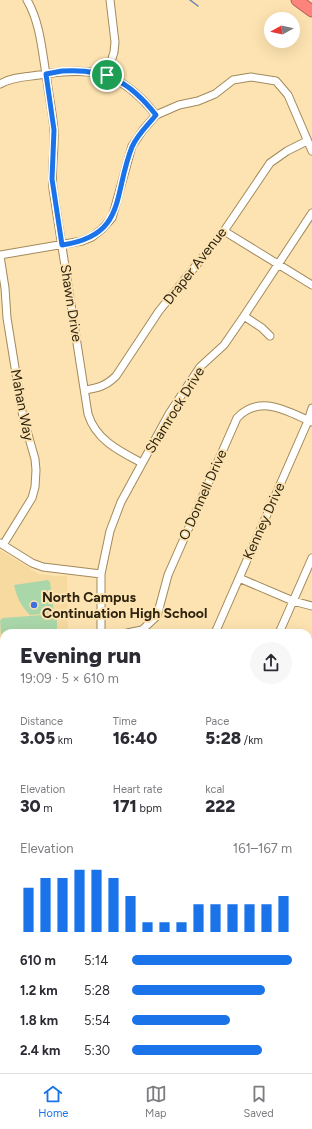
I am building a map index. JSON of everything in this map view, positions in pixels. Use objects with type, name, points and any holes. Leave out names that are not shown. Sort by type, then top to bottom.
[{"type":"highway","points":[[298,0],[312,11]]},
{"type":"street","name":"Shawn Drive","points":[[27,0],[37,22],[46,74],[54,130],[52,179],[88,414],[97,431],[104,440],[114,448],[142,463]]},
{"type":"street","points":[[107,75],[114,52],[115,42],[110,0]]},
{"type":"street","points":[[0,84],[12,79],[62,71],[79,71],[107,75],[136,93],[146,102],[156,115]]},
{"type":"street","points":[[0,256],[82,242],[92,237],[112,218],[132,146],[156,115],[180,105],[198,101],[215,94],[233,80],[251,77],[276,81],[288,95],[312,151]]},
{"type":"street","name":"Draper Avenue","points":[[85,390],[104,386],[116,376],[159,311],[224,231],[270,163],[287,151],[307,141]]},
{"type":"street","name":"Shamrock Drive","points":[[101,629],[101,574],[106,545],[121,502],[169,414],[200,367],[224,345],[312,213]]},
{"type":"street","points":[[224,231],[312,285]]},
{"type":"street","name":"Mahan Way","points":[[0,256],[5,288],[7,318],[23,417],[34,459],[36,476],[32,498],[2,544]]},
{"type":"street","points":[[244,316],[262,328],[270,336]]},
{"type":"street","name":"O Donnell Drive","points":[[143,629],[157,616],[168,575],[237,418],[243,412],[254,406],[264,405],[274,407],[310,421]]},
{"type":"street","name":"Kenney Drive","points":[[217,629],[310,421],[312,408]]},
{"type":"street","points":[[2,544],[32,563],[43,567],[101,574]]},
{"type":"street","points":[[281,629],[312,558]]},
{"type":"street","points":[[240,578],[293,601],[312,606]]},
{"type":"shaded area","name":"North Campus Continuation High School","points":[[0,550],[39,574],[67,576],[68,629],[0,629]]},
{"type":"green space","points":[[48,580],[50,582],[54,613],[30,615],[20,602],[14,585]]},
{"type":"green space","points":[[57,614],[57,629],[1,629],[0,621],[2,618]]},
{"type":"waterway","points":[[190,0],[198,6]]},
{"type":"place","name":"North Campus Continuation High School","points":[[34,605]]},
{"type":"route","points":[[62,71],[88,71],[107,75],[129,87],[146,102],[156,115],[132,146],[112,218],[92,237],[82,242],[62,245],[52,179],[54,130],[46,74],[62,71]]}]
